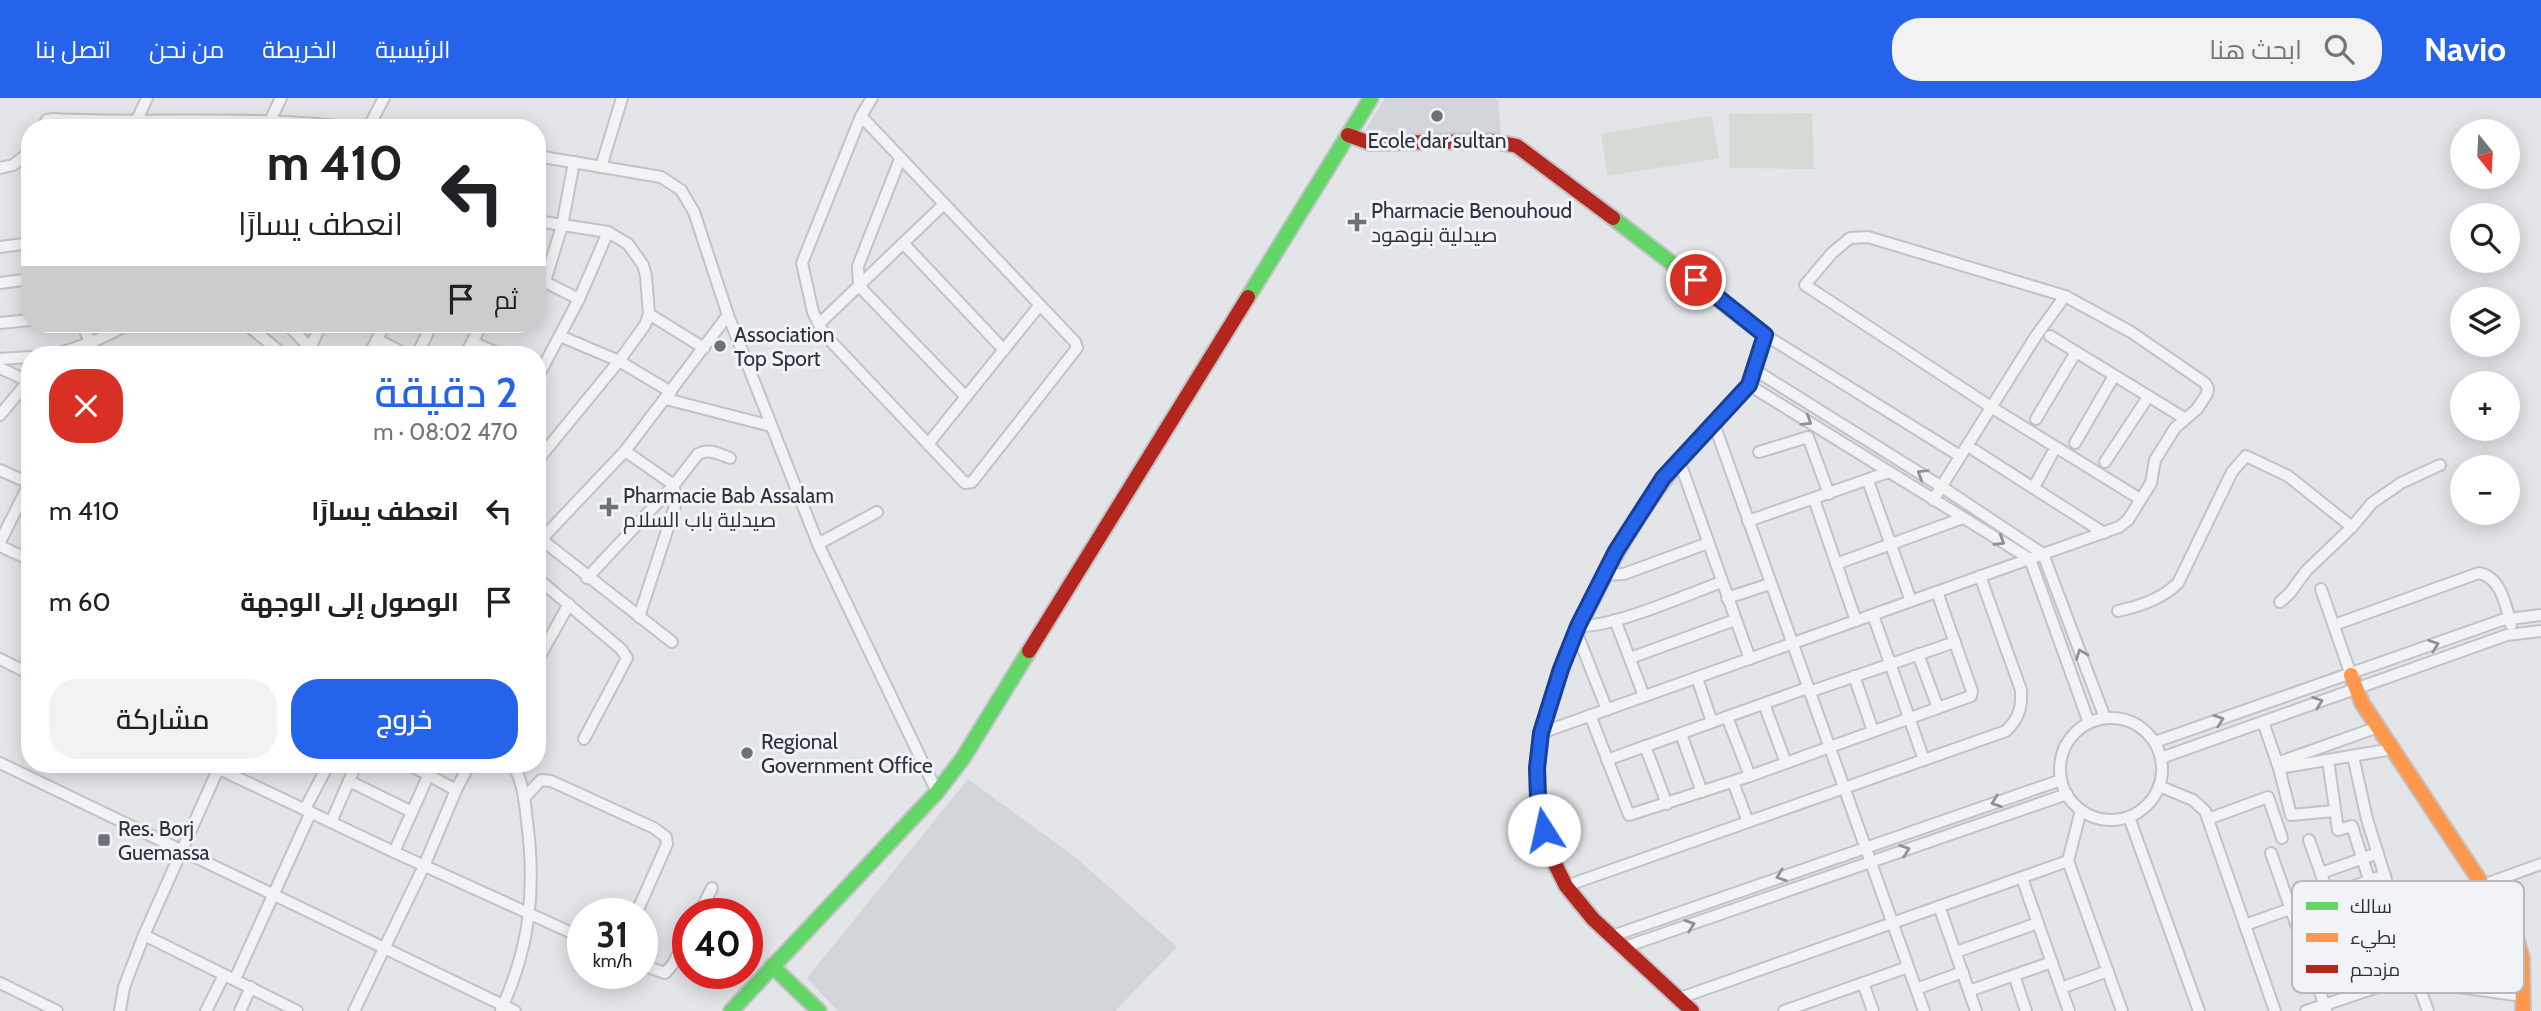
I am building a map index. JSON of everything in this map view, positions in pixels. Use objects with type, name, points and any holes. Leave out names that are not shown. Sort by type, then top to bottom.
[{"type":"street","points":[[137,119],[147,98]]},
{"type":"street","points":[[271,119],[281,98]]},
{"type":"street","points":[[373,119],[384,98]]},
{"type":"street","points":[[601,167],[622,98]]},
{"type":"street","points":[[861,116],[1075,341],[1077,348],[972,482],[965,483],[824,334],[813,312],[802,262],[861,116],[872,98]]},
{"type":"street","points":[[731,1011],[937,792],[963,758],[1371,98]]},
{"type":"street","points":[[1348,135],[1370,143],[1493,141],[1517,146],[1677,265],[1765,335],[1960,456]]},
{"type":"street","points":[[546,157],[661,177],[681,190],[694,212],[728,315],[818,544],[937,792]]},
{"type":"street","points":[[0,168],[21,158]]},
{"type":"street","points":[[900,159],[858,266],[859,286],[966,397]]},
{"type":"street","points":[[546,266],[562,226],[574,162]]},
{"type":"street","points":[[819,324],[943,205]]},
{"type":"street","points":[[546,223],[608,232],[628,244],[643,265],[649,314],[645,325],[619,361],[546,450]]},
{"type":"street","points":[[546,360],[579,299],[608,232]]},
{"type":"street","points":[[1541,733],[2126,523],[2152,479],[2155,460],[2175,428],[2197,409],[2207,394],[2205,383],[2131,332],[2065,296],[1868,237],[1850,239],[1832,253],[1805,285],[1991,407],[2140,499]]},
{"type":"street","points":[[903,243],[1004,350]]},
{"type":"street","points":[[0,247],[21,244]]},
{"type":"street","points":[[0,283],[21,280]]},
{"type":"street","points":[[546,282],[579,299]]},
{"type":"street","points":[[1933,500],[2036,336],[2065,296]]},
{"type":"street","points":[[928,444],[1039,306]]},
{"type":"street","points":[[649,314],[704,348]]},
{"type":"street","points":[[546,533],[625,451],[728,315]]},
{"type":"street","points":[[0,323],[21,321]]},
{"type":"street","points":[[86,333],[92,346]]},
{"type":"street","points":[[78,346],[110,333]]},
{"type":"street","points":[[257,333],[273,346]]},
{"type":"street","points":[[374,346],[380,333]]},
{"type":"street","points":[[470,346],[477,333]]},
{"type":"street","points":[[1692,1011],[1593,919],[1566,886],[1551,856],[1538,798],[1537,768],[1541,733],[1561,669],[1577,628],[1603,575],[1636,517],[1663,478],[1749,385],[1765,335]]},
{"type":"street","points":[[560,336],[619,361],[669,396],[771,426]]},
{"type":"street","points":[[2050,336],[2184,418]]},
{"type":"street","points":[[377,340],[389,346]]},
{"type":"street","points":[[472,342],[481,346]]},
{"type":"street","points":[[2036,419],[2076,352]]},
{"type":"street","points":[[0,359],[21,358]]},
{"type":"street","points":[[0,368],[21,377]]},
{"type":"street","points":[[1755,370],[1942,486],[2043,554],[2105,718]]},
{"type":"street","points":[[2075,443],[2114,376]]},
{"type":"street","points":[[1749,385],[2029,559],[2089,723]]},
{"type":"street","points":[[1,413],[21,389]]},
{"type":"street","points":[[2105,462],[2148,397]]},
{"type":"street","points":[[1713,421],[1924,1011]]},
{"type":"street","points":[[1759,452],[1808,437],[1829,494]]},
{"type":"street","points":[[587,578],[674,485],[698,454],[708,450],[730,458]]},
{"type":"street","points":[[1974,450],[2104,533]]},
{"type":"street","points":[[625,451],[674,485]]},
{"type":"street","points":[[2034,487],[2052,454]]},
{"type":"street","points":[[2118,611],[2145,604],[2168,593],[2178,583],[2232,472],[2246,456],[2288,476],[2352,527]]},
{"type":"street","points":[[1679,460],[1750,659]]},
{"type":"street","points":[[2280,602],[2318,558],[2352,527],[2372,503],[2417,475],[2440,465]]},
{"type":"street","points":[[0,470],[21,479]]},
{"type":"street","points":[[1748,521],[1889,472]]},
{"type":"street","points":[[1868,481],[1911,601]]},
{"type":"street","points":[[639,617],[675,506],[674,485]]},
{"type":"street","points":[[1814,499],[1856,621]]},
{"type":"street","points":[[21,501],[0,544],[21,555]]},
{"type":"street","points":[[818,544],[877,512]]},
{"type":"street","points":[[1836,564],[1963,519]]},
{"type":"street","points":[[1603,575],[1624,574],[1708,543]]},
{"type":"street","points":[[546,546],[672,642]]},
{"type":"street","points":[[2334,625],[2479,573],[2486,574],[2498,585],[2513,634]]},
{"type":"street","points":[[1566,886],[2006,731],[2016,721],[2022,707],[2021,690],[1980,576]]},
{"type":"street","points":[[1577,628],[1615,620],[1722,582]]},
{"type":"street","points":[[1727,598],[1770,584]]},
{"type":"street","points":[[546,585],[625,652],[627,658],[584,739]]},
{"type":"street","points":[[2321,589],[2353,682],[2378,727],[2480,881]]},
{"type":"street","points":[[1590,715],[1629,816],[1734,782],[1971,696],[1937,592]]},
{"type":"street","points":[[546,645],[569,604]]},
{"type":"street","points":[[1873,615],[1924,760]]},
{"type":"street","points":[[2161,758],[2263,722],[2353,682],[2509,619],[2541,615]]},
{"type":"street","points":[[1615,620],[1644,696]]},
{"type":"street","points":[[1630,658],[1735,620]]},
{"type":"street","points":[[1577,628],[1607,710]]},
{"type":"street","points":[[2155,742],[2513,634],[2541,631]]},
{"type":"street","points":[[1607,760],[1764,704],[1955,642]]},
{"type":"street","points":[[1918,654],[1938,708]]},
{"type":"street","points":[[0,659],[21,670]]},
{"type":"street","points":[[1854,676],[1873,731]]},
{"type":"street","points":[[1697,678],[1712,722]]},
{"type":"street","points":[[1764,704],[1786,763]]},
{"type":"street","points":[[1727,717],[1750,776]]},
{"type":"street","points":[[2105,718],[2120,718],[2146,731],[2155,742],[2162,770],[2154,796],[2143,808],[2129,817],[2112,820],[2081,810],[2067,794],[2061,780],[2060,763],[2065,747],[2075,733],[2089,723],[2105,718]]},
{"type":"street","points":[[2263,722],[2291,815],[2334,811]]},
{"type":"street","points":[[2278,765],[2378,727]]},
{"type":"street","points":[[1681,734],[1702,792]]},
{"type":"street","points":[[1645,747],[1667,804]]},
{"type":"street","points":[[2278,765],[2393,749]]},
{"type":"street","points":[[2353,756],[2387,881]]},
{"type":"street","points":[[2328,760],[2338,830],[2352,826],[2369,881],[2385,875]]},
{"type":"street","points":[[0,763],[384,948],[502,1008],[515,1011]]},
{"type":"street","points":[[120,1011],[124,987],[213,773]]},
{"type":"street","points":[[230,773],[394,852],[567,931]]},
{"type":"street","points":[[235,979],[325,773]]},
{"type":"street","points":[[331,822],[352,773]]},
{"type":"street","points":[[354,1011],[424,866],[465,773]]},
{"type":"street","points":[[502,1008],[516,973],[531,914],[531,850],[524,798],[517,773]]},
{"type":"street","points":[[394,852],[429,774],[456,790]]},
{"type":"street","points":[[524,798],[541,780],[551,781],[654,828],[666,837],[667,844],[643,898]]},
{"type":"street","points":[[1612,936],[2061,780]]},
{"type":"street","points":[[349,781],[412,812]]},
{"type":"street","points":[[1734,782],[1748,822]]},
{"type":"street","points":[[2159,786],[2193,800],[2205,811],[2275,1011]]},
{"type":"street","points":[[1625,947],[2067,794]]},
{"type":"street","points":[[2208,818],[2268,797],[2283,838]]},
{"type":"street","points":[[2081,810],[2068,861],[2122,1011]]},
{"type":"street","points":[[2129,817],[2199,1011]]},
{"type":"street","points":[[2309,840],[2324,881]]},
{"type":"street","points":[[2271,853],[2292,912]]},
{"type":"street","points":[[2321,873],[2378,853]]},
{"type":"street","points":[[1679,998],[2068,861]]},
{"type":"street","points":[[2494,881],[2541,864]]},
{"type":"street","points":[[2022,877],[2069,1011]]},
{"type":"street","points":[[707,898],[712,888]]},
{"type":"street","points":[[1939,906],[1976,1011]]},
{"type":"street","points":[[2245,925],[2291,909]]},
{"type":"street","points":[[1956,952],[2038,923]]},
{"type":"street","points":[[144,936],[298,1011]]},
{"type":"street","points":[[1969,991],[2052,962]]},
{"type":"street","points":[[772,966],[819,1011]]},
{"type":"street","points":[[1784,1011],[1908,967]]},
{"type":"street","points":[[2061,988],[2108,971]]},
{"type":"street","points":[[1916,989],[1963,972]]},
{"type":"street","points":[[206,1011],[223,975]]},
{"type":"street","points":[[2014,975],[2026,1011]]},
{"type":"street","points":[[1863,983],[1873,1011]]},
{"type":"street","points":[[0,998],[3,985],[57,1011]]},
{"type":"street","points":[[240,1011],[251,988]]},
{"type":"street","points":[[2306,1011],[2326,1008],[2362,993]]},
{"type":"street","points":[[2419,993],[2428,1011]]},
{"type":"street","points":[[2473,993],[2523,1004]]},
{"type":"shaded area","name":"Ecole dar sultan","points":[[1385,98],[1494,98],[1498,100],[1501,137],[1365,131]]},
{"type":"shaded area","points":[[1812,113],[1814,169],[1729,168],[1729,114]]},
{"type":"shaded area","points":[[1710,116],[1719,158],[1608,176],[1601,134]]},
{"type":"shaded area","points":[[968,779],[1075,857],[1177,947],[1115,1011],[838,1011],[807,978]]},
{"type":"traffic: fast","points":[[1248,297],[1371,98]]},
{"type":"traffic: fast","points":[[1613,218],[1765,335],[1749,385],[1691,448]]},
{"type":"traffic: fast","points":[[731,1011],[937,792],[963,758],[1029,651]]},
{"type":"traffic: fast","points":[[772,966],[819,1011]]},
{"type":"traffic: slow","points":[[1558,678],[1583,618],[1625,539],[1662,483],[1691,448]]},
{"type":"traffic: slow","points":[[2351,675],[2362,703],[2480,881]]},
{"type":"traffic: slow","points":[[2523,993],[2523,1011]]},
{"type":"traffic: jam","points":[[1348,135],[1370,143],[1493,141],[1517,146],[1613,218]]},
{"type":"traffic: jam","points":[[1029,651],[1248,297]]},
{"type":"traffic: jam","points":[[1558,678],[1541,733],[1537,768],[1538,798],[1551,856],[1566,886],[1593,919],[1692,1011]]},
{"type":"place","name":"Ecole dar sultan","points":[[1437,116]]},
{"type":"place","name":"Pharmacie Benouhoud صيدلية بنوهود","points":[[1357,222]]},
{"type":"place","name":"Association Top Sport","points":[[720,346]]},
{"type":"place","name":"Pharmacie Bab Assalam صيدلية باب السلام","points":[[609,507]]},
{"type":"place","name":"Regional Government Office","points":[[747,753]]},
{"type":"place","name":"Res. Borj Guemassa","points":[[104,840]]},
{"type":"route","points":[[1544,830],[1538,798],[1537,768],[1541,733],[1578,626],[1616,551],[1663,478],[1749,385],[1765,335],[1696,280]]}]
